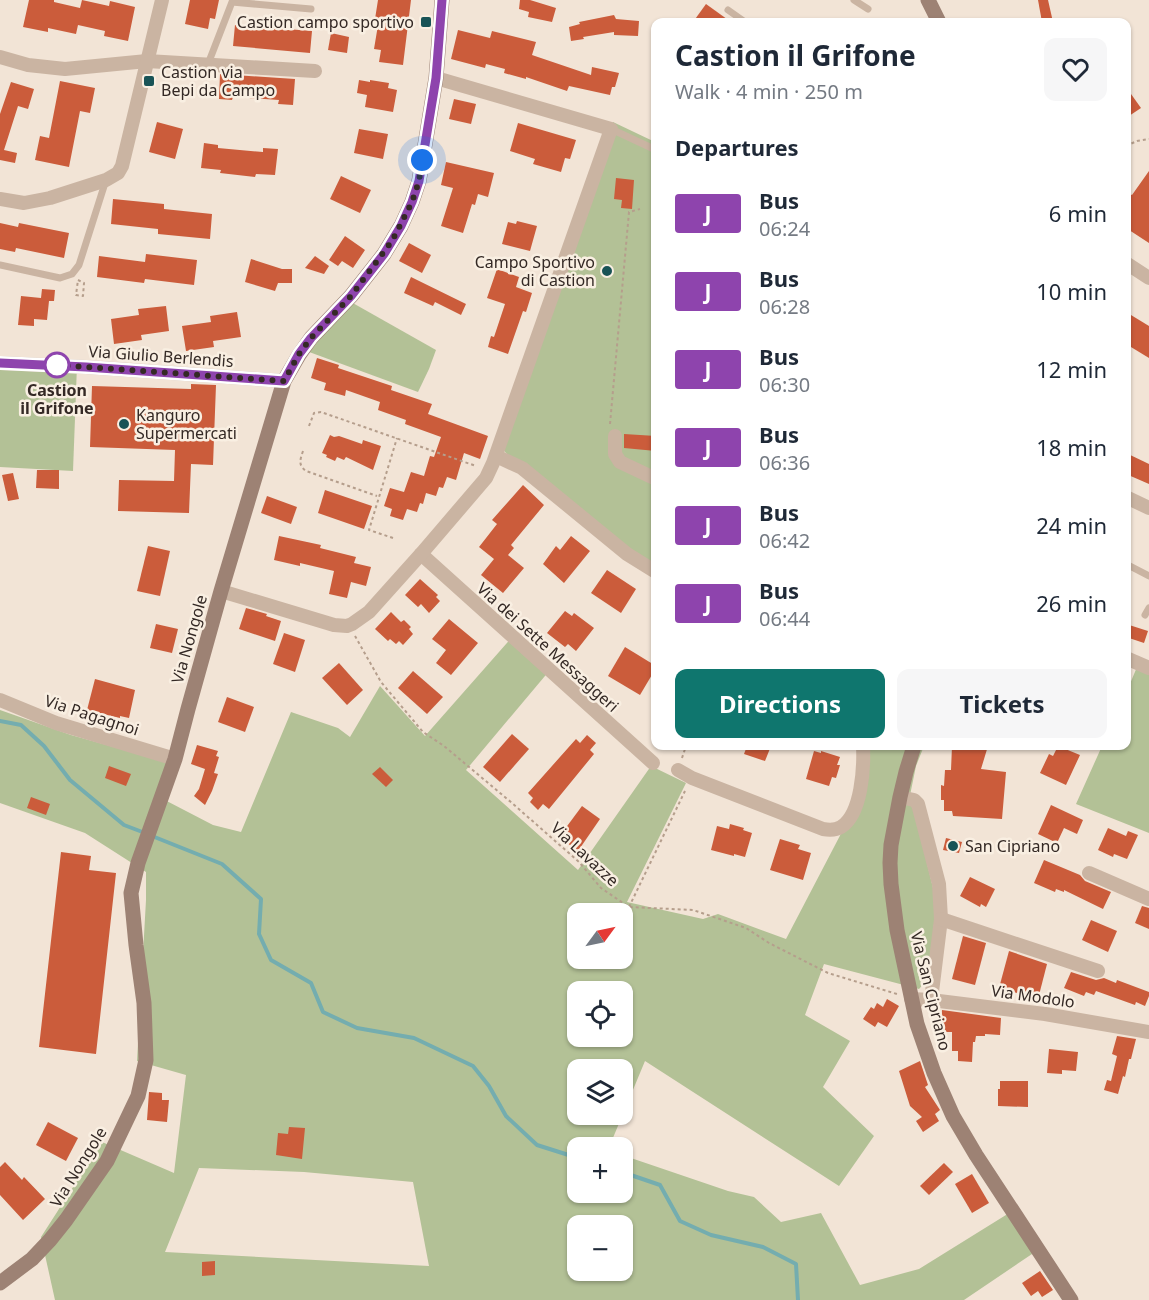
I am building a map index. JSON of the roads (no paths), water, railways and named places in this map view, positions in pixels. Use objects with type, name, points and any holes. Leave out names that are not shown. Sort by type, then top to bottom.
[{"type":"street","points":[[0,199],[24,203],[37,201],[106,180],[118,173],[122,166],[162,0]]},
{"type":"street","name":"Via Nongole","points":[[0,1283],[32,1259],[66,1220],[107,1161],[138,1096],[147,1060],[144,1003],[130,893],[138,863],[175,759],[221,591],[284,381],[311,338],[351,296],[384,254],[408,214],[419,181],[436,78],[442,0]]},
{"type":"street","points":[[928,0],[937,18]]},
{"type":"street","points":[[0,57],[28,65],[65,69],[147,61],[315,71]]},
{"type":"street","points":[[221,591],[334,626],[347,626],[369,612],[490,471],[611,129],[436,78]]},
{"type":"street","points":[[1131,266],[1149,278]]},
{"type":"street","name":"Via Giulio Berlendis","points":[[0,363],[284,381]]},
{"type":"street","points":[[615,436],[615,454],[620,462],[651,477]]},
{"type":"street","points":[[496,456],[522,468],[627,554],[651,569]]},
{"type":"street","points":[[1131,499],[1149,508]]},
{"type":"street","name":"Via dei Sette Messaggeri","points":[[421,554],[653,763]]},
{"type":"street","points":[[1131,660],[1149,668]]},
{"type":"street","name":"Via Pagagnoi","points":[[0,699],[56,723],[175,759]]},
{"type":"street","points":[[678,770],[692,778],[823,829],[834,830],[850,819],[857,802],[863,766],[863,750]]},
{"type":"street","name":"Via San Cipriano","points":[[913,750],[900,796],[890,863],[897,930],[917,1024],[953,1116],[975,1155],[1071,1300]]},
{"type":"street","name":"Via San Cipriano","points":[[900,796],[914,800],[918,804],[939,884],[941,920],[931,1000]]},
{"type":"street","points":[[1089,873],[1149,899]]},
{"type":"street","name":"Via San Cipriano","points":[[941,920],[1098,971]]},
{"type":"street","name":"Via Modolo","points":[[911,999],[1045,1014],[1149,1032]]},
{"type":"lane","points":[[854,0],[868,9]]},
{"type":"lane","points":[[208,64],[232,2],[311,9]]},
{"type":"lane","points":[[728,9],[740,18]]},
{"type":"lane","points":[[611,129],[651,148]]},
{"type":"lane","points":[[0,266],[60,278],[72,274],[79,265],[106,180]]},
{"type":"lane","points":[[1131,567],[1149,576]]},
{"type":"waterway","points":[[0,721],[21,725],[44,746],[70,780],[124,825],[145,833]]},
{"type":"waterway","points":[[152,836],[222,864],[261,899],[259,934],[271,960],[311,983],[323,1012],[357,1028],[414,1038],[473,1066],[489,1086],[506,1116],[537,1145],[567,1155]]},
{"type":"waterway","points":[[633,1176],[660,1185],[680,1221],[711,1235],[763,1247],[796,1264],[798,1300]]},
{"type":"place","name":"Castion campo sportivo","points":[[426,22]]},
{"type":"place","name":"Castion via Bepi da Campo","points":[[149,81]]},
{"type":"place","name":"Campo Sportivo di Castion","points":[[607,271]]},
{"type":"place","name":"Castion il Grifone","points":[[57,365]]},
{"type":"place","name":"Kanguro Supermercati","points":[[124,424]]},
{"type":"place","name":"San Cipriano","points":[[953,846]]}]
